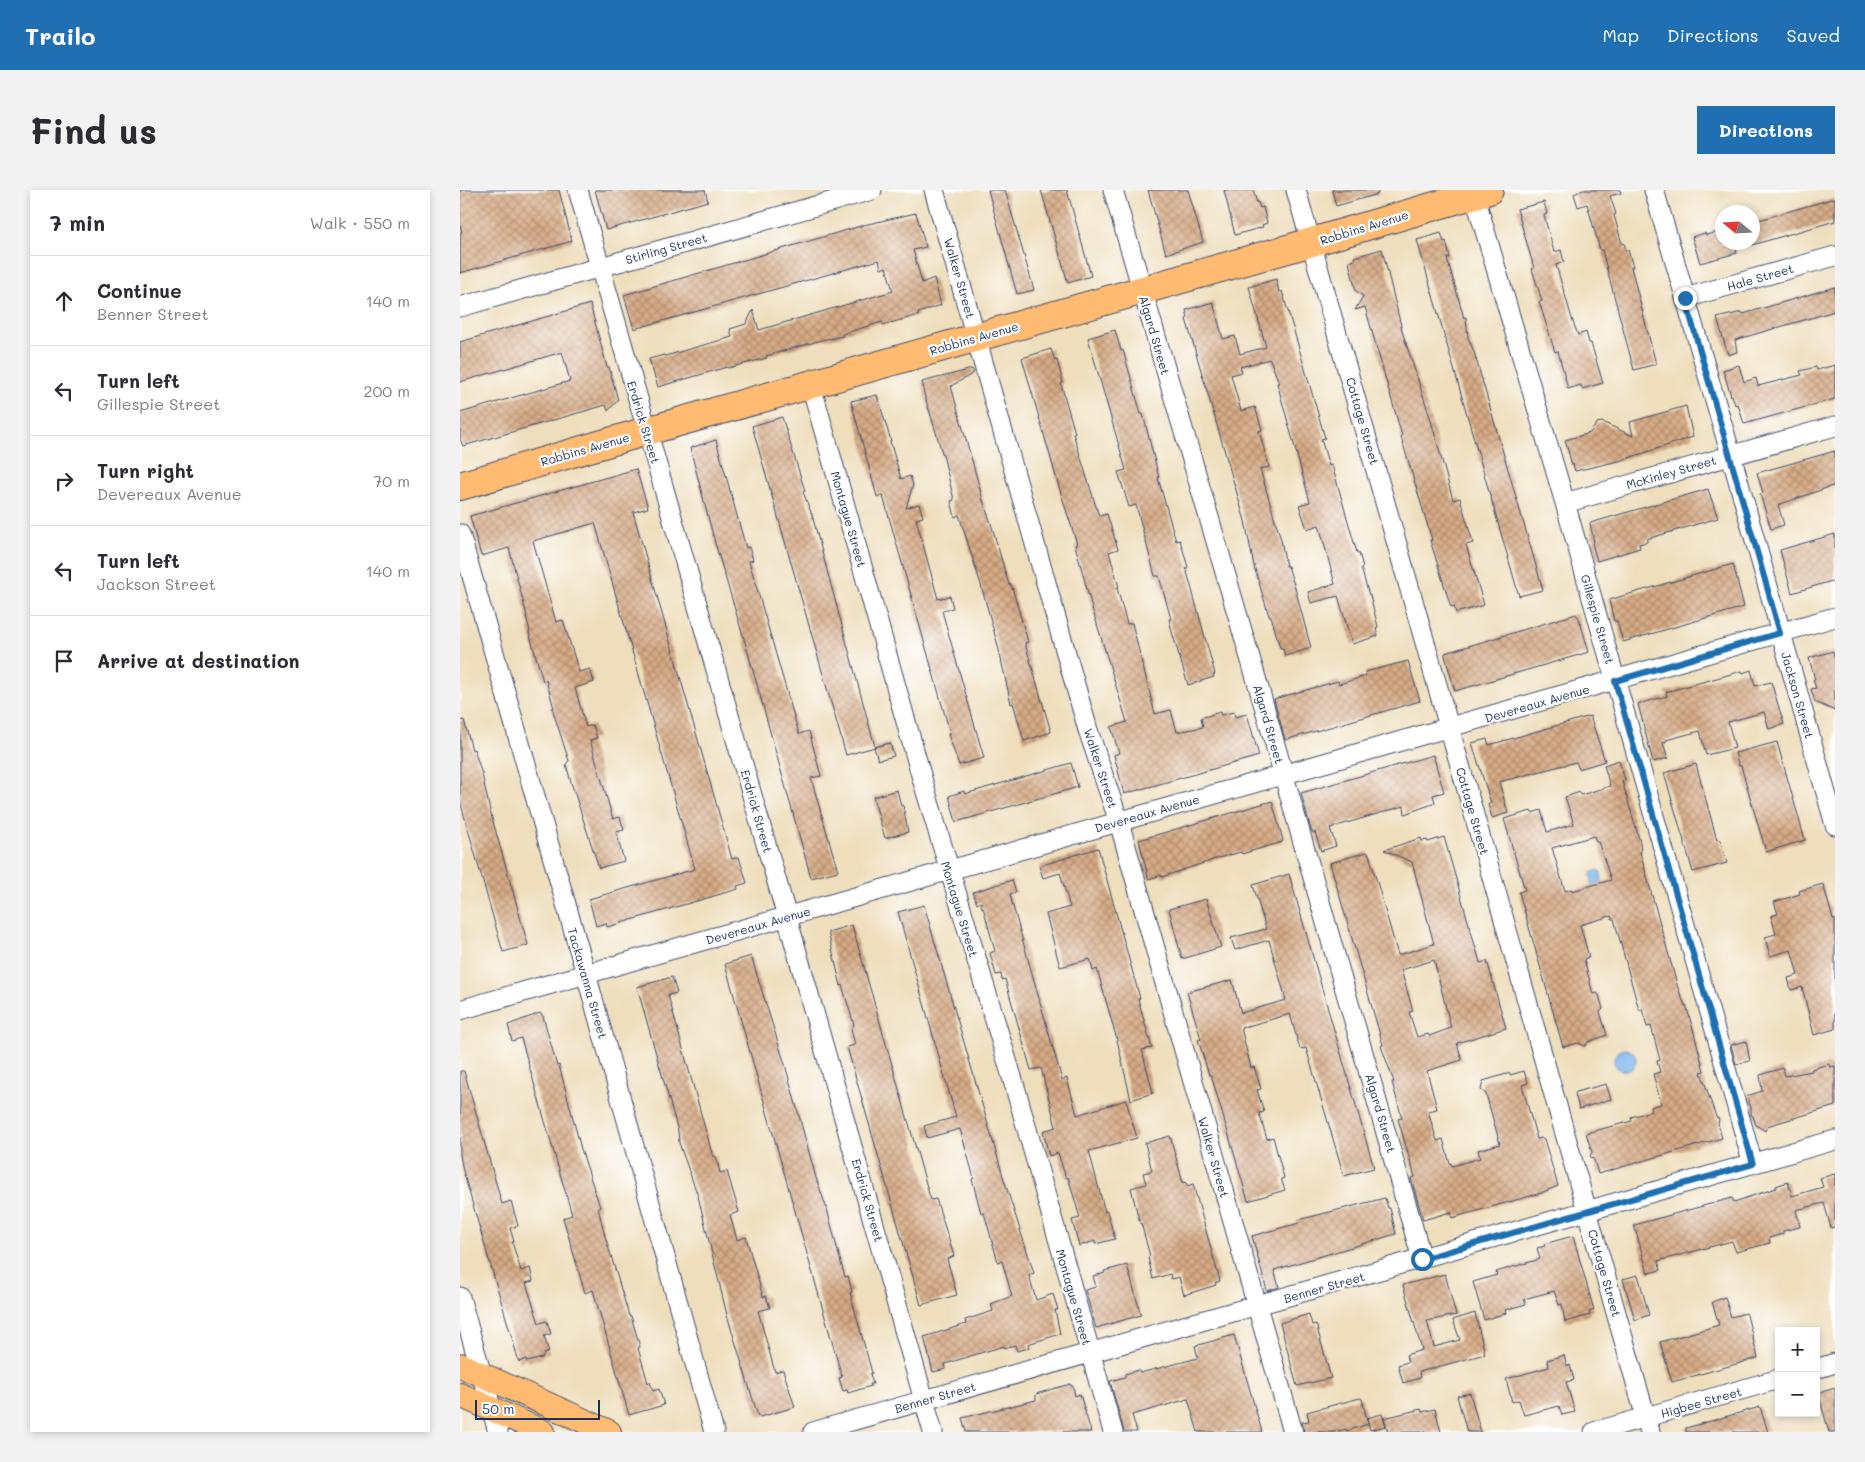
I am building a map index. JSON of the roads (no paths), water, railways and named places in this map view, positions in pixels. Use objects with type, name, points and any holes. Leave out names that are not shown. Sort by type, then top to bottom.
[{"type":"highway","name":"Robbins Avenue","points":[[460,486],[1312,242],[1479,191]]},
{"type":"main road","points":[[460,1365],[609,1432]]},
{"type":"main road","points":[[460,1395],[544,1432]]},
{"type":"street","name":"Erdrick Street","points":[[578,190],[933,1432]]},
{"type":"street","name":"Stirling Street","points":[[460,307],[872,190]]},
{"type":"street","name":"Walker Street","points":[[934,190],[1088,730],[1119,822],[1293,1432]]},
{"type":"street","name":"Algard Street","points":[[1113,190],[1284,773],[1422,1259]]},
{"type":"street","name":"Cottage Street","points":[[1296,190],[1648,1425]]},
{"type":"street","name":"Jackson Street","points":[[1654,190],[1835,825]]},
{"type":"street","name":"Gillespie Street","points":[[1479,191],[1615,681],[1753,1164]]},
{"type":"street","name":"Hale Street","points":[[1685,298],[1835,256]]},
{"type":"street","name":"Montague Street","points":[[811,385],[949,872],[1012,1078],[1113,1432]]},
{"type":"street","name":"McKinley Street","points":[[1566,503],[1835,426]]},
{"type":"street","name":"Tackawanna Street","points":[[460,534],[714,1432]]},
{"type":"street","name":"Devereaux Avenue","points":[[460,1010],[949,872],[1284,773],[1450,728],[1835,617]]},
{"type":"street","name":"Benner Street","points":[[813,1432],[1835,1140]]},
{"type":"street","points":[[460,1297],[498,1432]]},
{"type":"street","points":[[1820,1368],[1835,1363]]},
{"type":"street","name":"Higbee Street","points":[[1594,1432],[1648,1425],[1775,1380]]},
{"type":"water","points":[[1598,870],[1601,874],[1602,889],[1592,889],[1591,873]]},
{"type":"water","points":[[1625,1049],[1635,1056],[1636,1060],[1629,1070],[1625,1071],[1615,1064],[1614,1060],[1621,1050]]}]
